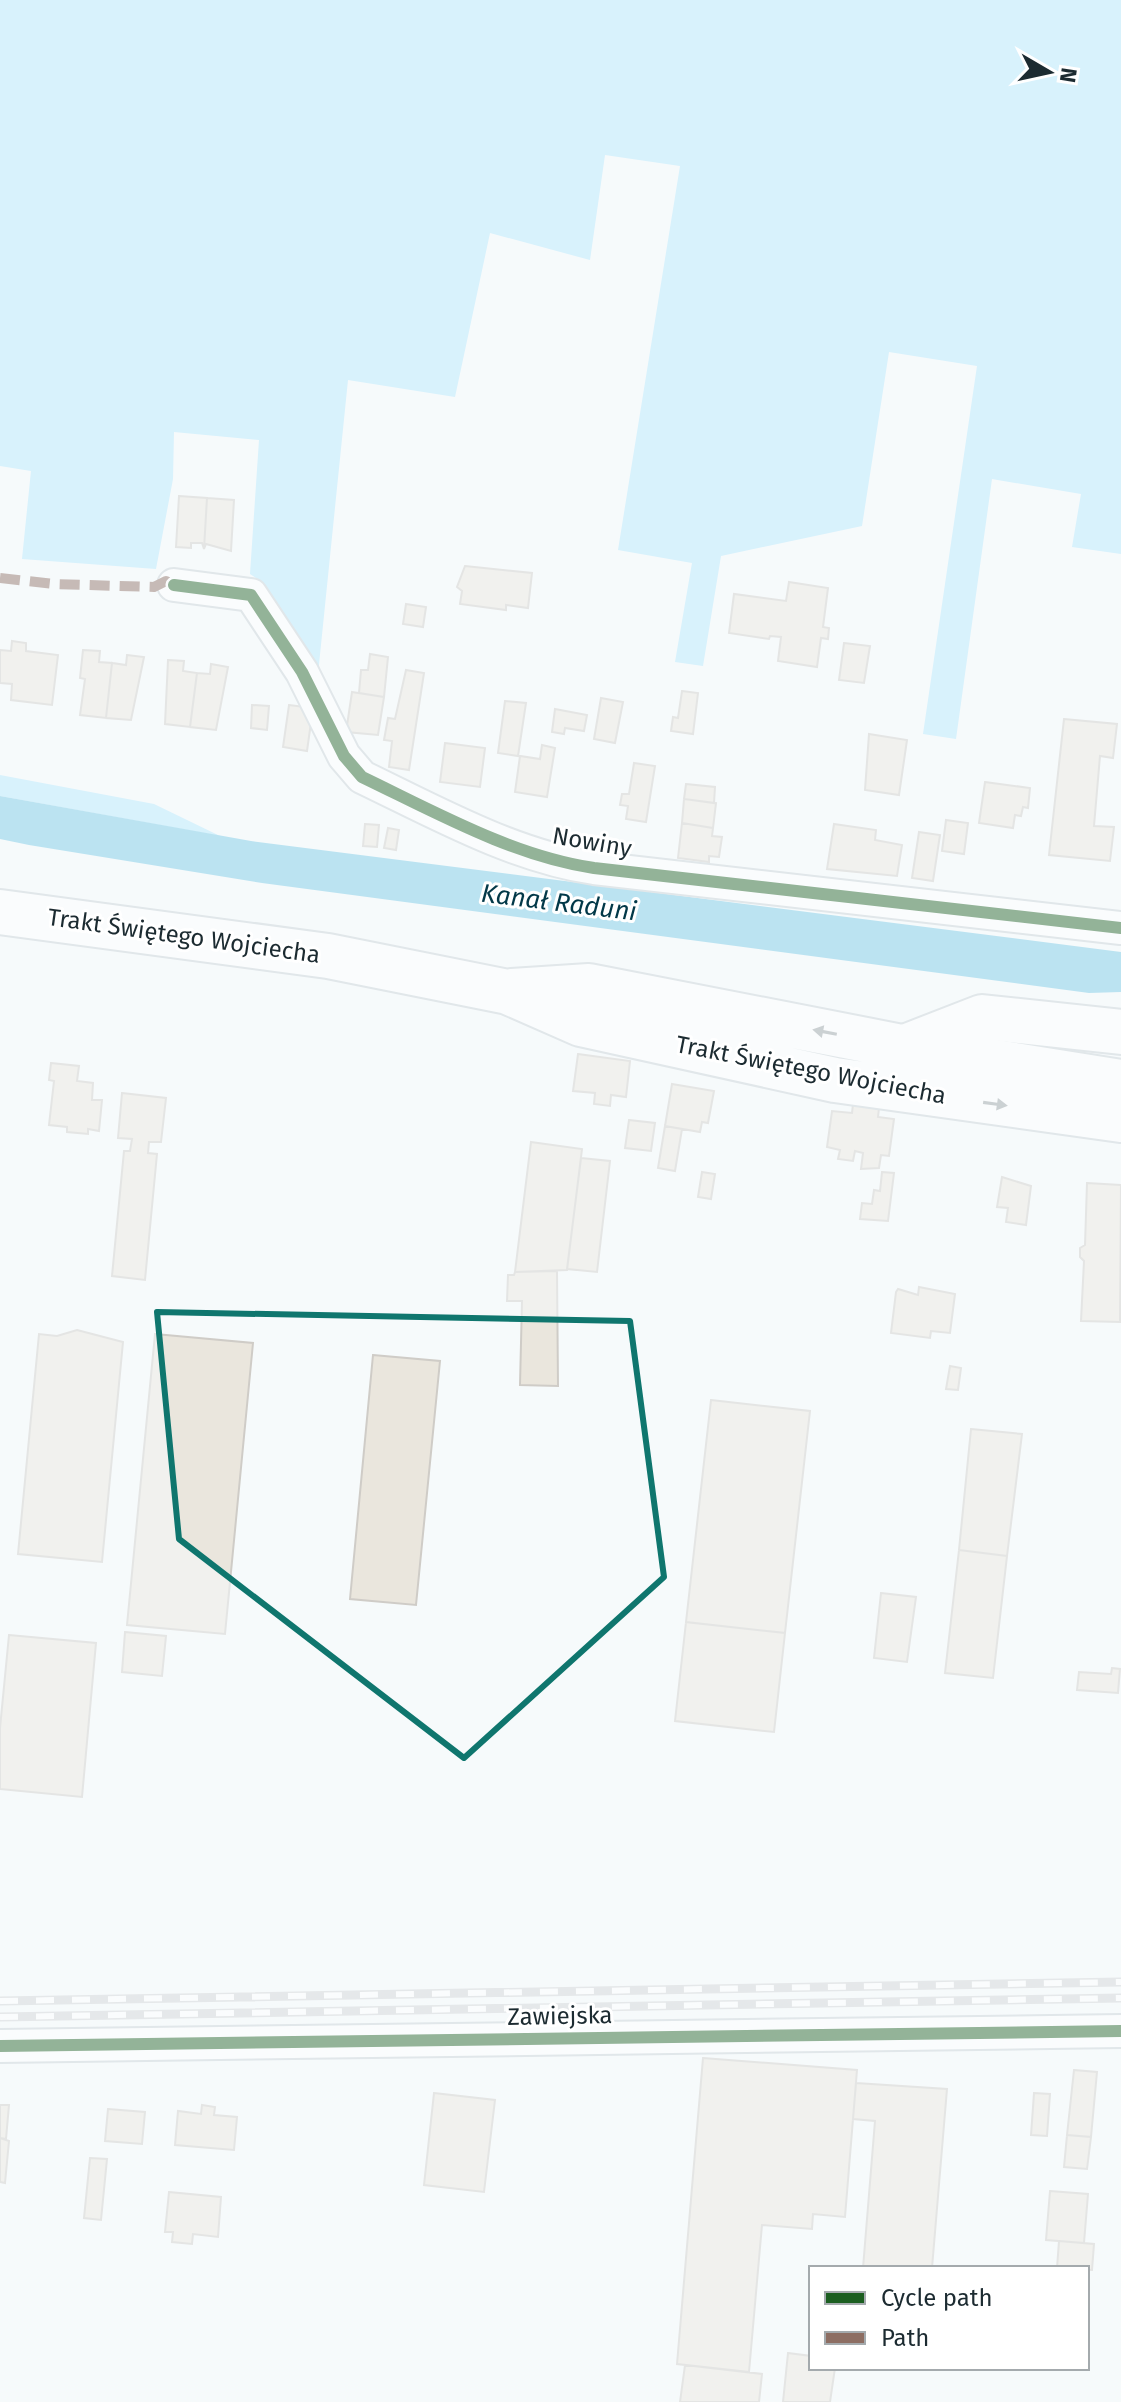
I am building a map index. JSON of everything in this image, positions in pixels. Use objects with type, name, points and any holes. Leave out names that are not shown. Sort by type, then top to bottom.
[{"type":"main road","name":"Trakt Świętego Wojciecha","points":[[0,912],[328,956],[508,992],[581,1024],[835,1080],[1121,1120]]},
{"type":"main road","name":"Trakt Świętego Wojciecha","points":[[508,992],[589,986],[902,1047],[1121,1082]]},
{"type":"main road","points":[[835,1080],[902,1047],[982,1017],[1121,1032]]},
{"type":"street","name":"Nowiny","points":[[174,585],[251,595],[302,672],[344,756],[362,777],[523,850],[564,863],[594,868],[1121,928]]},
{"type":"street","name":"Zawiejska","points":[[0,2046],[1121,2031]]},
{"type":"highlighted area","points":[[157,1312],[630,1321],[664,1577],[464,1758],[179,1539]]},
{"type":"shaded area","points":[[0,0],[1121,0],[1121,554],[1072,547],[1081,494],[992,479],[956,739],[923,734],[977,366],[889,352],[862,526],[721,556],[703,666],[675,662],[692,563],[618,550],[680,166],[605,155],[590,260],[490,233],[455,397],[348,380],[317,684],[259,580],[250,574],[259,440],[174,432],[173,479],[156,569],[22,559],[31,471],[0,466]]},
{"type":"shaded area","points":[[0,775],[154,804],[220,836],[0,796]]},
{"type":"water","name":"Kanał Raduni","points":[[0,796],[251,841],[1121,952],[1121,992],[1089,993],[262,883],[29,845],[0,839]]},
{"type":"building","points":[[179,496],[207,498],[204,549],[202,543],[191,543],[191,548],[176,547]]},
{"type":"building","points":[[207,498],[234,500],[231,551],[206,544],[204,549]]},
{"type":"building","points":[[465,566],[532,573],[528,608],[506,605],[506,610],[460,604],[462,591],[457,587]]},
{"type":"building","points":[[789,582],[828,588],[823,627],[829,628],[828,639],[821,638],[817,667],[778,661],[781,637],[770,636],[769,639],[729,633],[734,594],[786,601]]},
{"type":"building","points":[[406,604],[426,607],[423,627],[403,624]]},
{"type":"building","points":[[12,641],[26,643],[26,651],[58,655],[52,705],[11,700],[12,684],[0,683],[0,650],[11,651]]},
{"type":"building","points":[[844,643],[870,646],[864,683],[839,680]]},
{"type":"building","points":[[83,650],[100,651],[99,662],[112,663],[106,718],[80,715],[85,679],[80,678]]},
{"type":"building","points":[[370,654],[388,657],[384,697],[359,693],[361,670],[368,670]]},
{"type":"building","points":[[127,655],[144,657],[131,720],[106,718],[112,663],[126,665]]},
{"type":"building","points":[[168,660],[184,661],[183,671],[197,673],[190,727],[165,724]]},
{"type":"building","points":[[211,664],[228,667],[216,730],[190,727],[197,673],[210,674]]},
{"type":"building","points":[[406,670],[424,673],[409,770],[389,767],[392,741],[384,740],[388,718],[395,719]]},
{"type":"building","points":[[682,691],[698,693],[693,734],[671,731],[673,717],[678,718]]},
{"type":"building","points":[[352,692],[384,697],[378,735],[346,732]]},
{"type":"building","points":[[601,698],[623,702],[615,743],[594,739]]},
{"type":"building","points":[[505,701],[526,703],[518,756],[498,753]]},
{"type":"building","points":[[252,705],[269,706],[267,730],[251,728]]},
{"type":"building","points":[[289,705],[313,708],[307,751],[283,747]]},
{"type":"building","points":[[555,709],[587,715],[584,731],[565,728],[564,734],[552,732]]},
{"type":"building","points":[[1064,719],[1117,724],[1113,758],[1100,756],[1094,826],[1114,827],[1110,861],[1049,855]]},
{"type":"building","points":[[869,734],[907,740],[899,795],[865,790]]},
{"type":"building","points":[[445,743],[485,748],[480,787],[440,782]]},
{"type":"building","points":[[542,745],[555,748],[547,797],[515,792],[520,756],[540,759]]},
{"type":"building","points":[[634,763],[655,766],[646,822],[626,819],[628,806],[620,805],[622,794],[629,794]]},
{"type":"building","points":[[985,782],[1030,788],[1028,808],[1023,807],[1021,816],[1015,815],[1013,828],[979,823]]},
{"type":"building","points":[[686,784],[715,787],[714,803],[684,799]]},
{"type":"building","points":[[684,799],[716,803],[713,828],[682,823]]},
{"type":"building","points":[[946,820],[968,823],[964,854],[942,851]]},
{"type":"building","points":[[682,823],[713,828],[712,836],[722,837],[719,857],[709,856],[709,862],[678,858]]},
{"type":"building","points":[[365,824],[379,825],[377,847],[363,846]]},
{"type":"building","points":[[834,824],[876,830],[875,840],[902,845],[897,876],[827,869]]},
{"type":"building","points":[[388,828],[399,830],[396,850],[384,848]]},
{"type":"building","points":[[919,832],[940,835],[933,881],[912,878]]},
{"type":"building","points":[[578,1054],[630,1061],[626,1097],[611,1095],[610,1106],[594,1104],[595,1093],[573,1091]]},
{"type":"building","points":[[51,1063],[79,1066],[77,1081],[93,1083],[92,1100],[102,1100],[99,1131],[88,1129],[88,1134],[67,1132],[67,1127],[49,1125],[54,1081],[49,1080]]},
{"type":"building","points":[[672,1084],[714,1091],[708,1123],[702,1122],[700,1132],[665,1126]]},
{"type":"building","points":[[122,1093],[166,1098],[161,1142],[149,1142],[148,1153],[157,1154],[145,1280],[112,1276],[124,1151],[130,1151],[132,1139],[118,1138]]},
{"type":"building","points":[[853,1104],[879,1108],[878,1117],[894,1119],[889,1156],[881,1155],[879,1168],[861,1169],[863,1153],[855,1151],[853,1161],[838,1159],[840,1150],[827,1147],[832,1111],[852,1113]]},
{"type":"building","points":[[629,1120],[655,1123],[651,1151],[625,1148]]},
{"type":"building","points":[[665,1126],[682,1129],[675,1171],[658,1168]]},
{"type":"building","points":[[531,1142],[582,1149],[567,1270],[515,1272]]},
{"type":"building","points":[[581,1158],[610,1161],[597,1272],[567,1269]]},
{"type":"building","points":[[702,1172],[715,1174],[711,1199],[698,1197]]},
{"type":"building","points":[[882,1172],[894,1173],[888,1221],[860,1219],[862,1203],[872,1204],[874,1190],[880,1191]]},
{"type":"building","points":[[1002,1177],[1031,1186],[1026,1225],[1006,1222],[1008,1208],[997,1207]]},
{"type":"building","points":[[1087,1183],[1121,1185],[1120,1322],[1081,1321],[1084,1261],[1080,1257],[1080,1248],[1085,1245]]},
{"type":"building","points":[[557,1271],[558,1386],[520,1385],[522,1301],[507,1301],[508,1275],[515,1272]]},
{"type":"building","points":[[919,1287],[955,1294],[950,1333],[931,1331],[930,1338],[891,1333],[896,1292],[898,1289],[918,1295]]},
{"type":"building","points":[[77,1330],[123,1342],[102,1562],[18,1554],[39,1334],[57,1336]]},
{"type":"building","points":[[155,1334],[253,1343],[225,1634],[127,1625]]},
{"type":"building","points":[[373,1355],[440,1361],[416,1605],[350,1599]]},
{"type":"building","points":[[950,1366],[961,1368],[958,1390],[946,1389]]},
{"type":"building","points":[[711,1400],[810,1411],[785,1633],[686,1622]]},
{"type":"building","points":[[971,1429],[1022,1434],[1007,1556],[959,1550]]},
{"type":"building","points":[[959,1550],[1007,1556],[993,1678],[945,1673]]},
{"type":"building","points":[[881,1593],[916,1597],[907,1662],[874,1658]]},
{"type":"building","points":[[686,1622],[785,1633],[774,1732],[675,1721]]},
{"type":"building","points":[[125,1632],[166,1636],[162,1676],[122,1672]]},
{"type":"building","points":[[9,1635],[96,1643],[82,1797],[0,1789],[0,1728]]},
{"type":"building","points":[[1112,1668],[1120,1669],[1118,1693],[1077,1690],[1079,1672],[1111,1674]]},
{"type":"building","points":[[703,2058],[857,2070],[845,2217],[813,2214],[812,2229],[762,2225],[749,2372],[677,2364]]},
{"type":"building","points":[[1074,2070],[1097,2072],[1091,2137],[1067,2135]]},
{"type":"building","points":[[856,2083],[947,2089],[932,2266],[863,2266],[875,2121],[853,2119]]},
{"type":"building","points":[[434,2093],[495,2100],[484,2192],[424,2185]]},
{"type":"building","points":[[1034,2093],[1050,2094],[1047,2136],[1031,2135]]},
{"type":"building","points":[[0,2105],[9,2105],[6,2139],[0,2138]]},
{"type":"building","points":[[202,2105],[215,2107],[214,2115],[237,2117],[234,2150],[175,2145],[178,2111],[201,2114]]},
{"type":"building","points":[[108,2109],[145,2112],[142,2144],[105,2141]]},
{"type":"building","points":[[1067,2135],[1091,2137],[1087,2169],[1064,2167]]},
{"type":"building","points":[[0,2138],[9,2141],[5,2183],[0,2182]]},
{"type":"building","points":[[90,2158],[107,2159],[101,2220],[84,2218]]},
{"type":"building","points":[[1050,2191],[1088,2194],[1084,2243],[1046,2240]]},
{"type":"building","points":[[169,2192],[221,2197],[218,2237],[193,2234],[192,2244],[172,2242],[173,2232],[165,2232]]},
{"type":"building","points":[[1059,2241],[1094,2244],[1092,2270],[1089,2266],[1057,2266]]},
{"type":"building","points":[[788,2353],[809,2356],[809,2370],[835,2370],[830,2402],[783,2402]]},
{"type":"building","points":[[685,2365],[762,2374],[759,2402],[680,2402]]},
{"type":"railway","points":[[0,2001],[1121,1982]]},
{"type":"railway","points":[[0,2017],[1121,1998]]},
{"type":"marked path","points":[[0,578],[55,584],[154,587],[166,581],[174,585]]},
{"type":"cycle path","points":[[174,585],[251,595],[302,672],[344,756],[362,777],[446,818],[534,854],[594,868],[1121,928]]},
{"type":"cycle path","points":[[0,2046],[1121,2031]]}]
